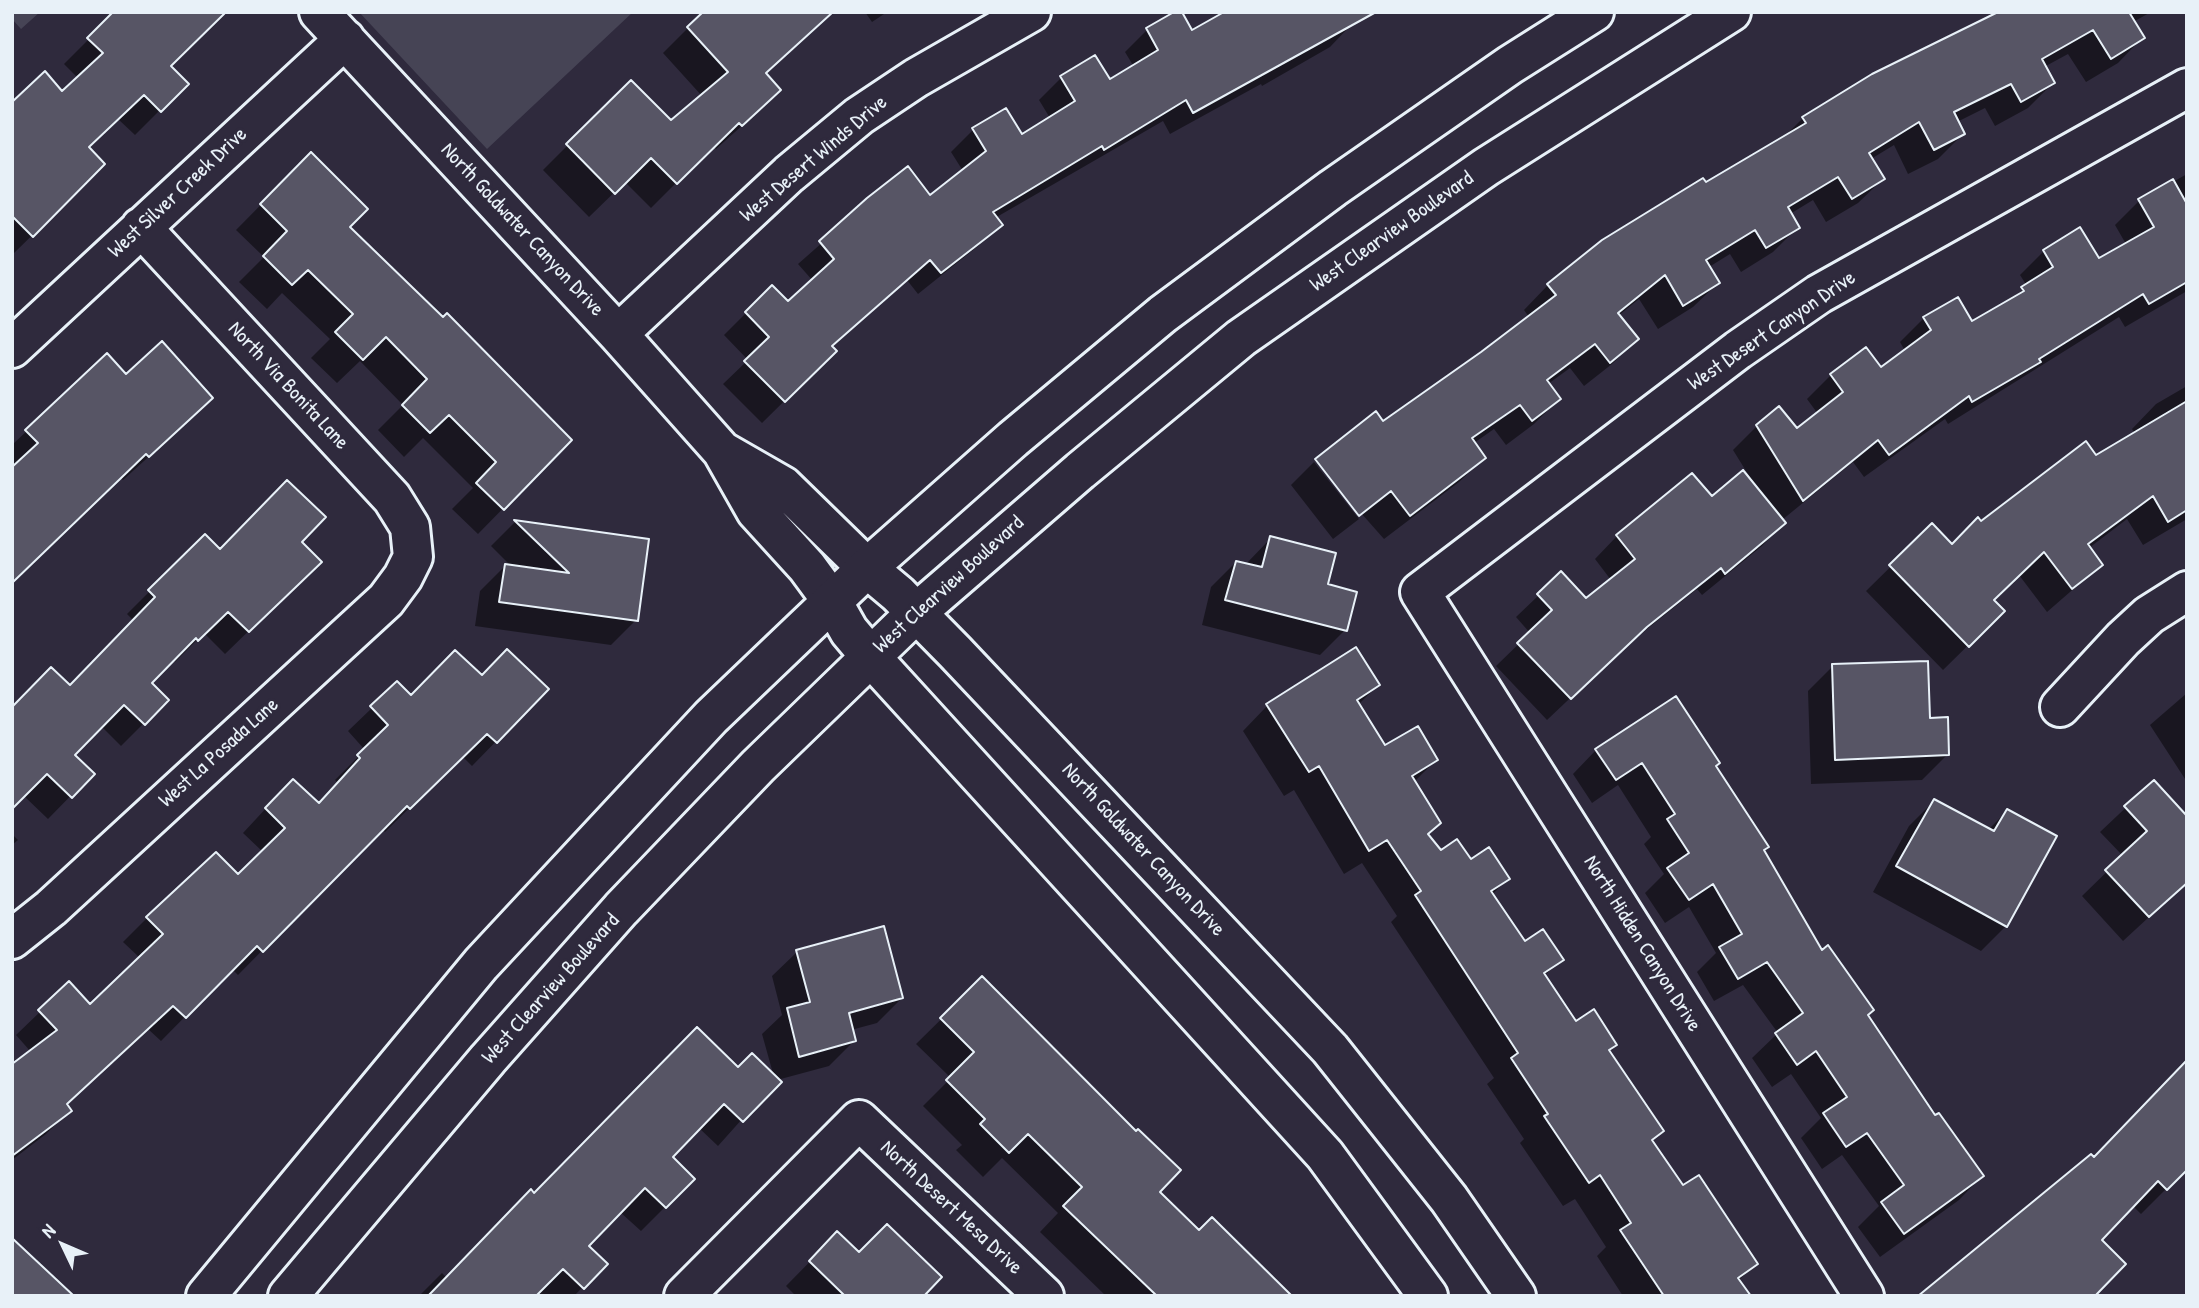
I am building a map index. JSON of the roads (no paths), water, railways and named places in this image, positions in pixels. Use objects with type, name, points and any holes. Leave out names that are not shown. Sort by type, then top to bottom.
[{"type":"street","name":"West Desert Winds Drive","points":[[618,334],[789,173],[859,117],[916,78],[1031,12]]},
{"type":"street","points":[[206,1296],[481,964],[711,717],[867,568],[1013,439],[1163,314],[1333,188],[1510,65],[1594,12]]},
{"type":"street","name":"West Clearview Boulevard","points":[[288,1296],[488,1059],[621,909],[758,766],[916,612],[1241,338],[1496,160],[1731,12]]},
{"type":"street","name":"North Goldwater Canyon Drive","points":[[332,25],[618,334],[722,452],[756,511],[807,567],[832,601],[849,631],[1325,1155],[1428,1296]]},
{"type":"street","name":"West Silver Creek Drive","points":[[12,348],[141,227],[332,25]]},
{"type":"street","name":"West Desert Canyon Drive","points":[[1420,592],[1738,349],[1819,294],[2187,88]]},
{"type":"street","name":"North Via Bonita Lane","points":[[141,227],[392,498],[410,527],[413,557]]},
{"type":"street","name":"North Goldwater Canyon Drive","points":[[722,452],[783,486],[916,612],[1330,1049],[1449,1199],[1516,1296]]},
{"type":"street","name":"West La Posada Lane","points":[[12,939],[51,908],[386,600],[404,578],[413,557]]},
{"type":"street","points":[[2060,707],[2149,615],[2187,591]]},
{"type":"street","name":"North Hidden Canyon Drive","points":[[1420,592],[1864,1296]]},
{"type":"street","name":"North Desert Mesa Drive","points":[[684,1296],[859,1120],[1044,1296]]}]
